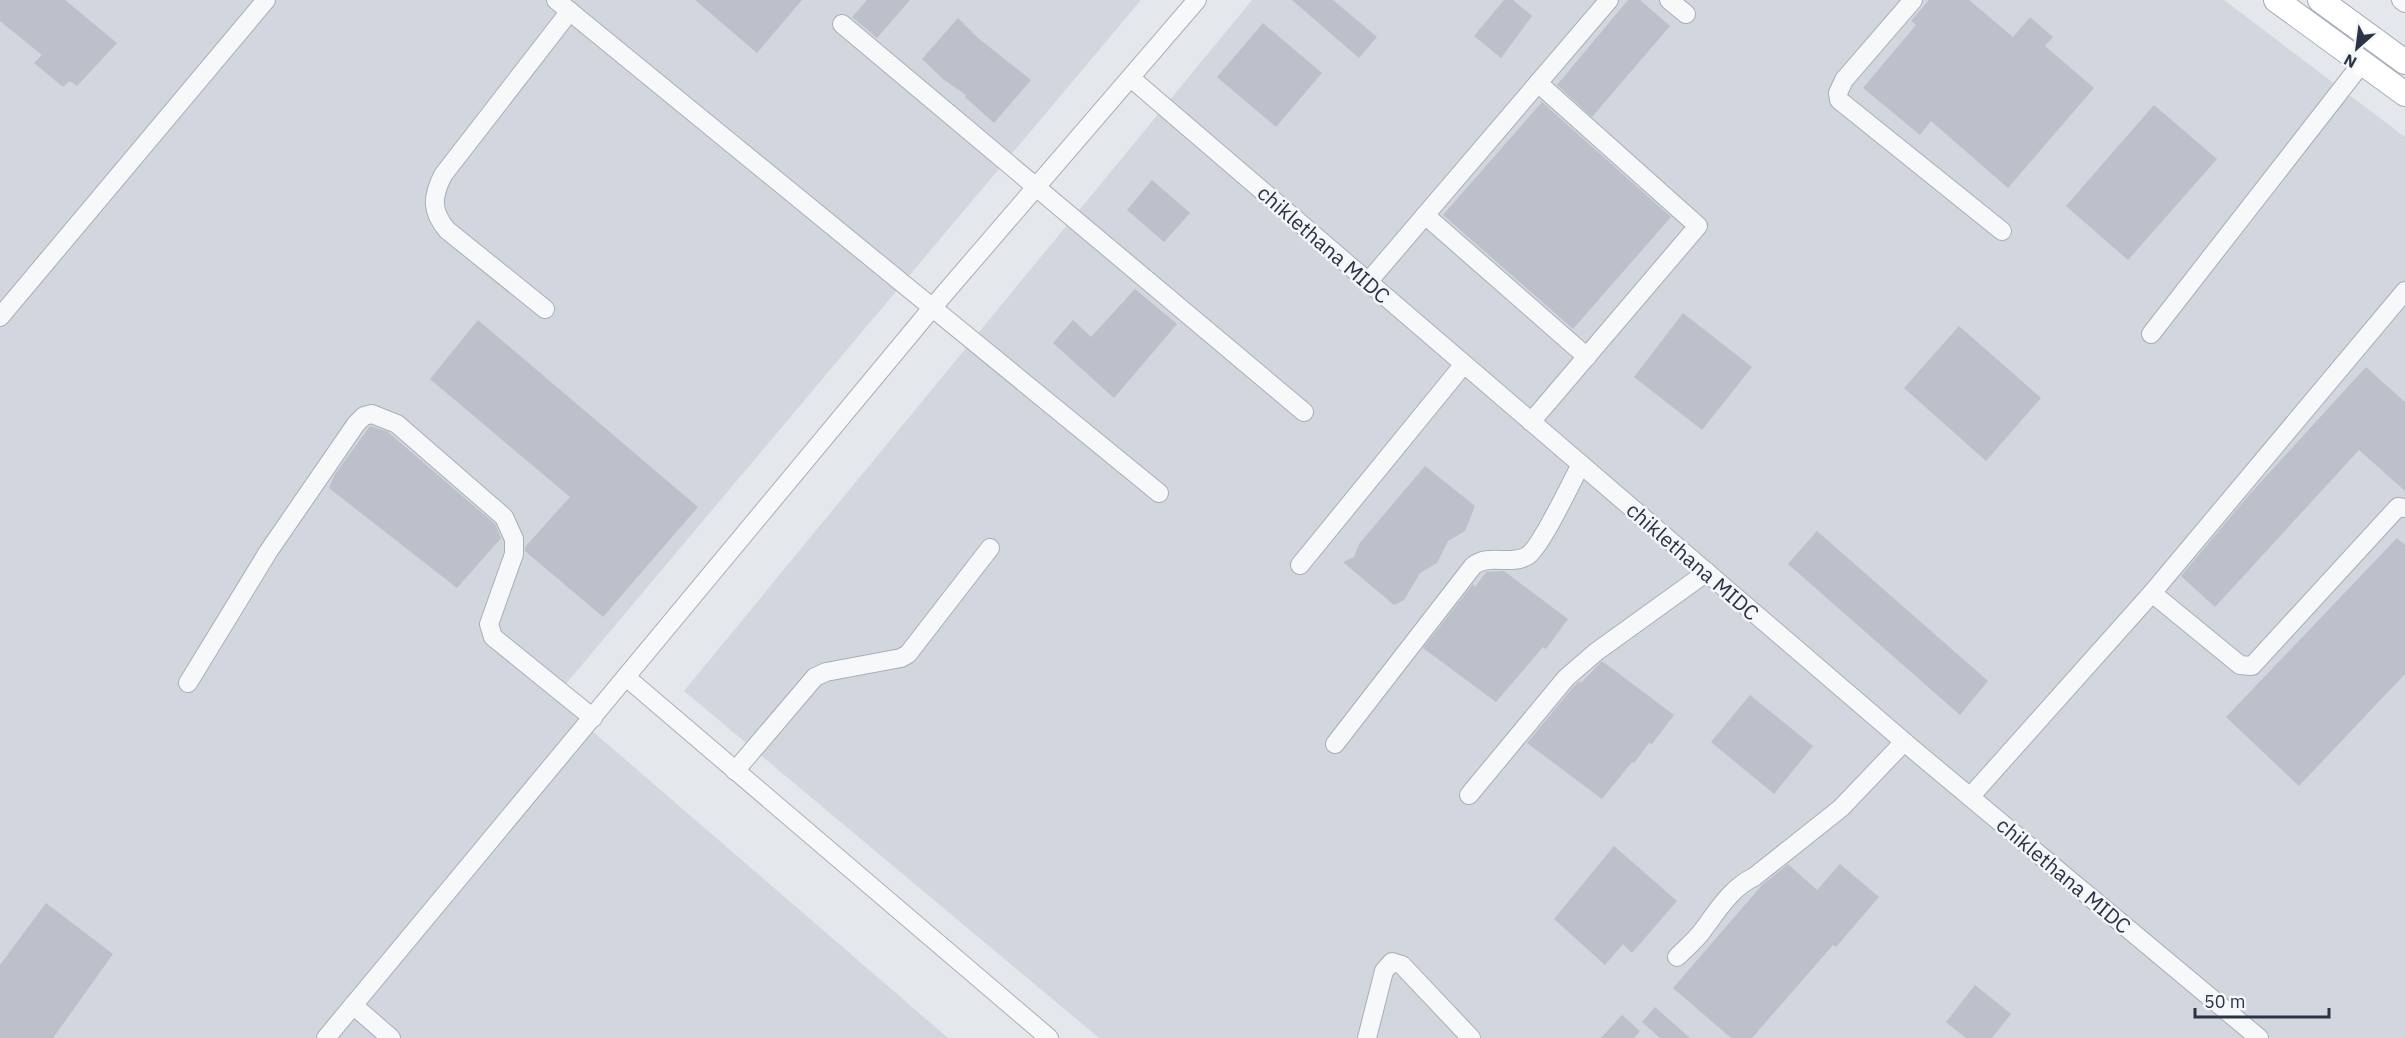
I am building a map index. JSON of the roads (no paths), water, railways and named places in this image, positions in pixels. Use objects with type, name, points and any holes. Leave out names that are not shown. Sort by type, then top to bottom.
[{"type":"main road","points":[[2276,0],[2405,94]]},
{"type":"main road","points":[[2320,0],[2405,62]]},
{"type":"street","points":[[0,316],[266,0]]},
{"type":"street","points":[[326,1038],[932,308],[1132,79],[1197,0]]},
{"type":"street","points":[[1368,282],[1609,0]]},
{"type":"street","points":[[1669,0],[1686,14]]},
{"type":"street","points":[[1913,0],[1844,80],[1838,93],[1839,100],[2002,231]]},
{"type":"street","points":[[2401,0],[2405,3]]},
{"type":"street","points":[[545,309],[447,230],[438,219],[433,207],[435,190],[443,175],[563,6],[1159,493]]},
{"type":"street","points":[[842,24],[1038,185],[1304,412]]},
{"type":"street","points":[[2151,334],[2362,63]]},
{"type":"street","name":"chiklethana MIDC","points":[[1132,79],[1904,742],[2259,1038]]},
{"type":"street","points":[[1531,422],[1698,226],[1538,83]]},
{"type":"street","points":[[1425,215],[1587,357]]},
{"type":"street","points":[[1971,797],[2152,593],[2405,291]]},
{"type":"street","points":[[1300,565],[1464,364]]},
{"type":"street","points":[[188,683],[288,523],[356,424],[364,416],[372,414],[397,424],[504,517],[514,539],[514,554],[489,624],[490,631],[494,637],[593,718]]},
{"type":"street","points":[[1335,744],[1473,566],[1482,560],[1519,559],[1533,551],[1581,464]]},
{"type":"street","points":[[2152,593],[2240,665],[2252,666],[2398,507],[2405,508]]},
{"type":"street","points":[[735,771],[815,677],[826,672],[901,658],[908,654],[990,548]]},
{"type":"street","points":[[1469,795],[1566,678],[1596,652],[1707,572]]},
{"type":"street","points":[[626,677],[1049,1038]]},
{"type":"street","points":[[1677,957],[1702,932],[1715,910],[1745,881],[1754,877],[1841,808],[1904,742]]},
{"type":"street","points":[[1367,1038],[1385,967],[1392,962],[1402,965],[1471,1038]]},
{"type":"street","points":[[353,1005],[391,1038]]}]
